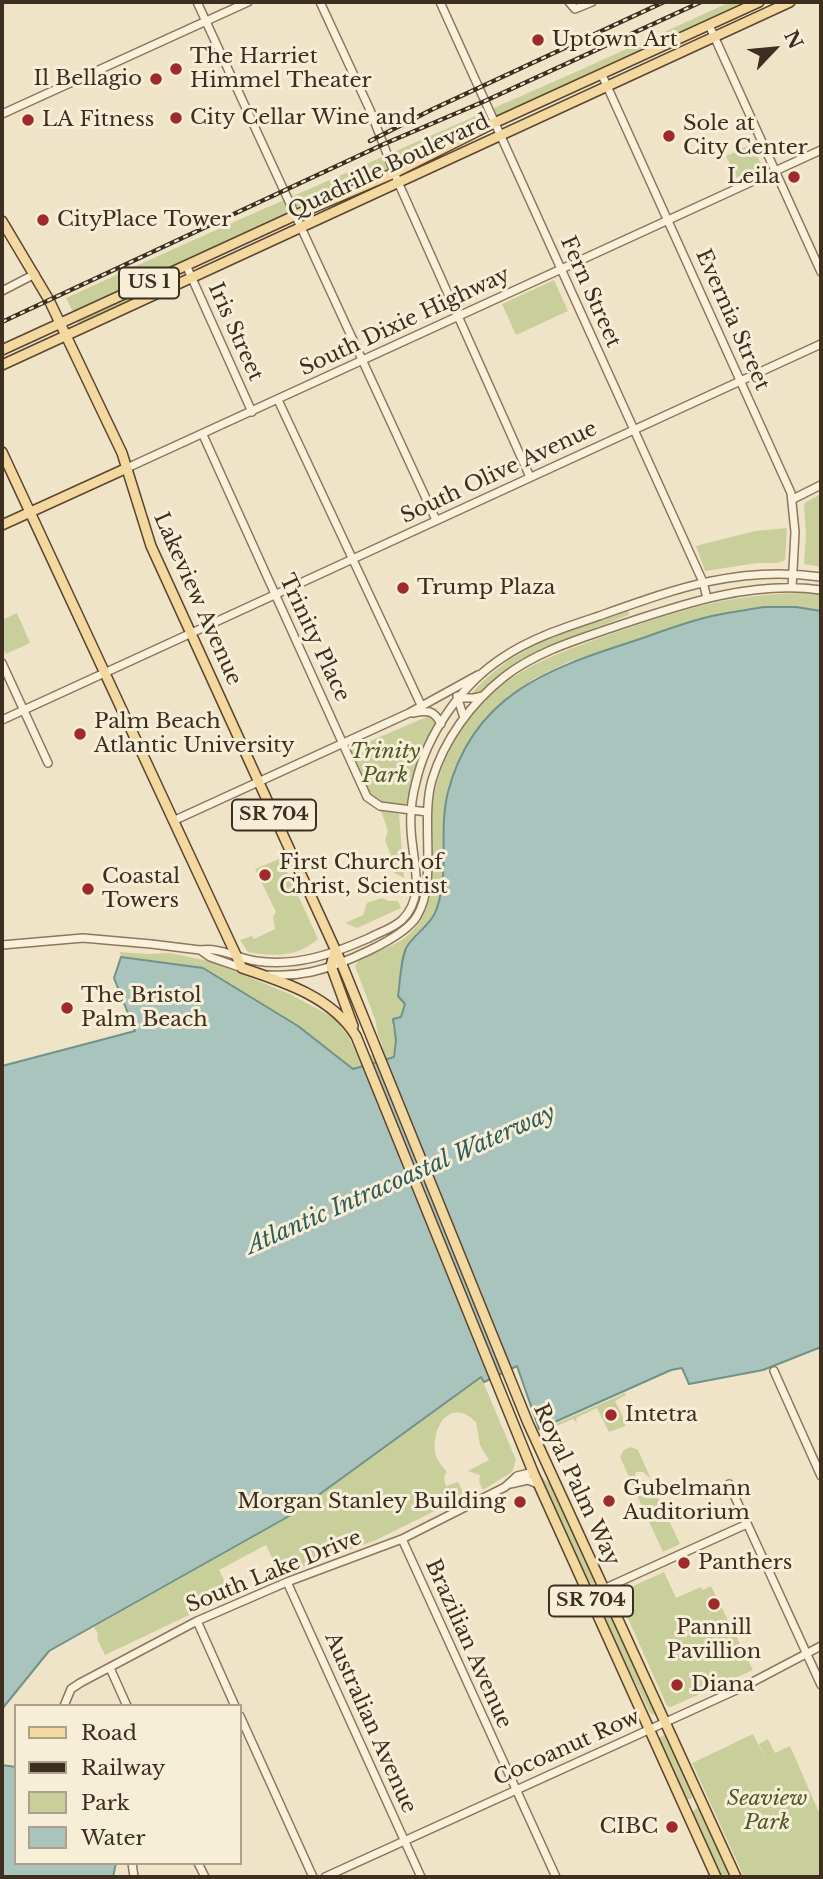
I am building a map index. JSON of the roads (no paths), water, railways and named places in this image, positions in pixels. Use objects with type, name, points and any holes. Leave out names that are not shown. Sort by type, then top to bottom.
[{"type":"main road","name":"Quadrille Boulevard","points":[[2,365],[301,227],[494,123],[759,2]]},
{"type":"main road","name":"Quadrille Boulevard","points":[[2,350],[296,215],[500,135],[790,2]]},
{"type":"main road","name":"Lakeview Avenue","points":[[2,221],[61,323],[127,468],[151,546],[341,962],[508,1375]]},
{"type":"main road","points":[[2,452],[242,968]]},
{"type":"main road","name":"South Dixie Highway","points":[[2,526],[127,468]]},
{"type":"main road","points":[[335,951],[331,966],[356,1036]]},
{"type":"main road","name":"SR 704","points":[[242,968],[261,974],[330,1007],[356,1036]]},
{"type":"main road","name":"Royal Palm Way","points":[[356,1036],[538,1485],[716,1877]]},
{"type":"main road","name":"Royal Palm Way","points":[[508,1375],[736,1877]]},
{"type":"main road","points":[[533,1472],[556,1483]]},
{"type":"main road","points":[[685,1808],[701,1800]]},
{"type":"street","points":[[197,2],[436,520]]},
{"type":"street","points":[[2,114],[248,2]]},
{"type":"street","points":[[320,2],[530,477]]},
{"type":"street","name":"Fern Street","points":[[440,2],[703,582],[707,598]]},
{"type":"street","points":[[569,2],[575,9],[592,2]]},
{"type":"street","points":[[709,25],[821,272]]},
{"type":"street","name":"Evernia Street","points":[[602,75],[793,499],[795,532],[792,588]]},
{"type":"street","name":"South Dixie Highway","points":[[127,468],[821,149]]},
{"type":"street","name":"Iris Street","points":[[186,265],[252,412]]},
{"type":"street","points":[[2,291],[35,274]]},
{"type":"street","name":"South Olive Avenue","points":[[105,674],[821,344]]},
{"type":"street","points":[[278,400],[421,705]]},
{"type":"street","name":"Trinity Place","points":[[203,435],[370,802],[380,806],[427,812]]},
{"type":"street","points":[[793,499],[821,485]]},
{"type":"street","points":[[2,945],[83,938],[200,950],[211,948],[255,961],[283,962],[310,959],[335,951],[394,926],[411,909],[417,892],[411,810],[419,769],[441,724],[459,698],[481,674],[501,658],[536,639],[623,607],[703,582],[762,573],[821,577]]},
{"type":"street","points":[[261,974],[292,975],[331,966],[401,933],[417,917],[424,902],[426,886],[427,812],[432,781],[439,762],[464,718],[513,670],[562,645],[707,598],[792,588],[821,590]]},
{"type":"street","points":[[2,663],[48,763]]},
{"type":"street","points":[[2,720],[105,674]]},
{"type":"street","points":[[173,821],[409,713],[481,674]]},
{"type":"street","points":[[451,690],[459,698],[464,718]]},
{"type":"street","points":[[459,698],[484,696]]},
{"type":"street","points":[[409,713],[428,710],[437,716],[441,724]]},
{"type":"street","points":[[200,950],[210,957],[242,968]]},
{"type":"street","points":[[774,1371],[821,1476]]},
{"type":"street","name":"South Lake Drive","points":[[509,1484],[517,1476],[533,1472]]},
{"type":"street","name":"South Lake Drive","points":[[65,1704],[71,1689],[110,1668],[119,1660],[197,1621],[402,1539],[509,1484],[528,1480],[538,1485]]},
{"type":"street","points":[[729,1484],[821,1685]]},
{"type":"street","points":[[588,1596],[747,1524]]},
{"type":"street","name":"Brazilian Avenue","points":[[402,1539],[556,1877]]},
{"type":"street","name":"Australian Avenue","points":[[287,1583],[421,1877]]},
{"type":"street","points":[[197,1621],[234,1704]]},
{"type":"street","name":"Cocoanut Row","points":[[326,1877],[761,1678],[821,1646]]},
{"type":"street","points":[[110,1668],[126,1704]]},
{"type":"street","points":[[242,1720],[313,1877]]},
{"type":"water","name":"Atlantic Intracoastal Waterway","points":[[764,607],[796,607],[821,611],[821,1347],[763,1370],[689,1384],[682,1368],[671,1370],[539,1429],[517,1366],[484,1382],[481,1377],[291,1515],[49,1651],[2,1709],[2,1066],[135,1031],[114,978],[121,957],[203,968],[298,1026],[353,1069],[394,1057],[396,1040],[393,1019],[401,1017],[405,1004],[398,996],[404,955],[408,945],[432,919],[437,908],[443,878],[444,821],[448,792],[460,759],[475,732],[494,709],[517,691],[570,663],[692,621]]},
{"type":"water","points":[[2,1765],[14,1767],[14,1865],[116,1865],[113,1877],[2,1877]]},
{"type":"railway","points":[[370,141],[664,2]]},
{"type":"railway","points":[[2,322],[384,144],[701,2]]},
{"type":"place","name":"Uptown Art","points":[[538,40]]},
{"type":"place","name":"The Harriet Himmel Theater","points":[[176,69]]},
{"type":"place","name":"Il Bellagio","points":[[156,79]]},
{"type":"place","name":"City Cellar Wine and","points":[[176,118]]},
{"type":"place","name":"LA Fitness","points":[[28,120]]},
{"type":"place","name":"Sole at City Center","points":[[669,136]]},
{"type":"place","name":"Leila","points":[[794,177]]},
{"type":"place","name":"CityPlace Tower","points":[[43,220]]},
{"type":"place","name":"Trump Plaza","points":[[403,588]]},
{"type":"place","name":"Palm Beach Atlantic University","points":[[80,734]]},
{"type":"place","name":"First Church of Christ, Scientist","points":[[265,875]]},
{"type":"place","name":"Coastal Towers","points":[[88,889]]},
{"type":"place","name":"The Bristol Palm Beach","points":[[67,1008]]},
{"type":"place","name":"Intetra","points":[[611,1415]]},
{"type":"place","name":"Gubelmann Auditorium","points":[[609,1501]]},
{"type":"place","name":"Morgan Stanley Building","points":[[520,1502]]},
{"type":"place","name":"Panthers","points":[[684,1563]]},
{"type":"place","name":"Pannill Pavillion","points":[[714,1604]]},
{"type":"place","name":"Diana","points":[[677,1685]]},
{"type":"place","name":"CIBC","points":[[672,1827]]},
{"type":"park label","name":"Trinity Park","points":[[385,764]]},
{"type":"park label","name":"Seaview Park","points":[[767,1811]]}]
